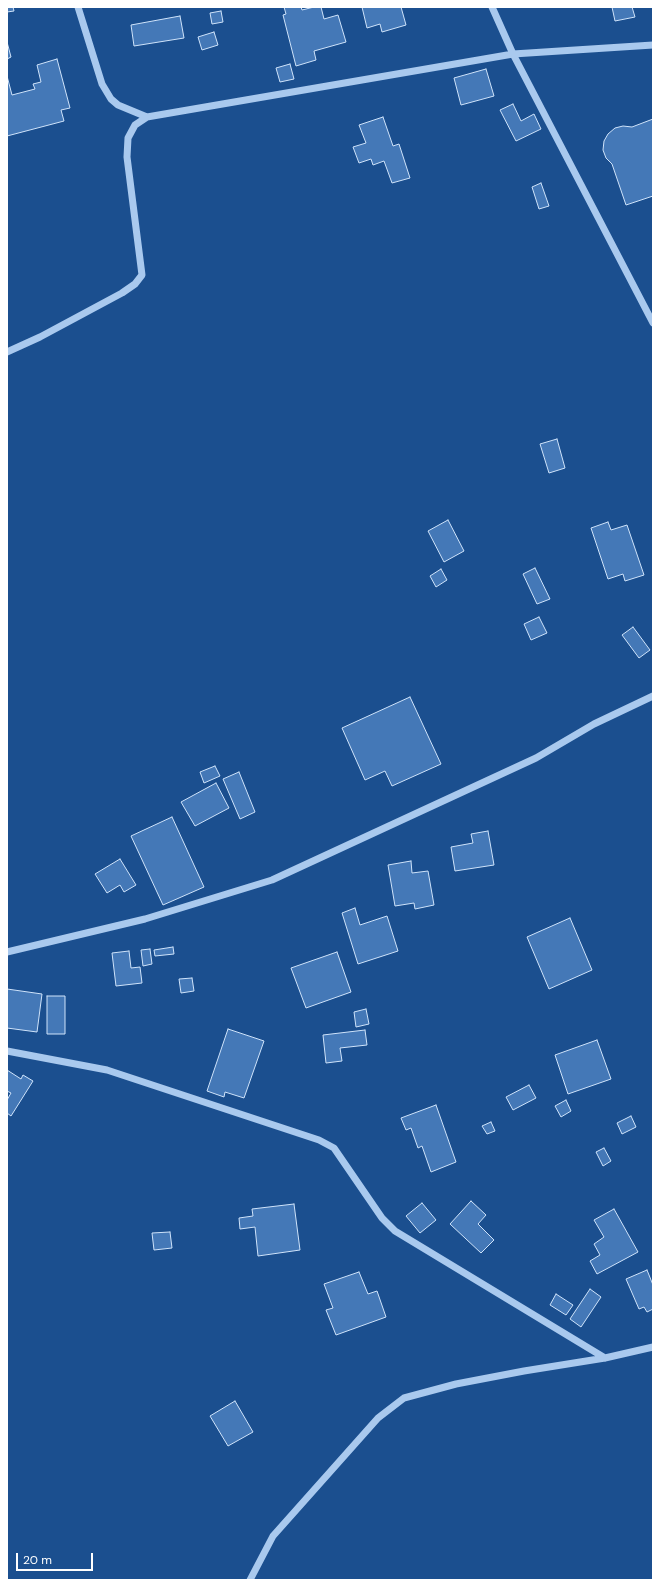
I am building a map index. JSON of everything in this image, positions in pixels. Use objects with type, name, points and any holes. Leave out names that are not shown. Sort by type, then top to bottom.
[{"type":"street","points":[[78,7],[102,84],[111,99],[118,105],[147,117]]},
{"type":"street","points":[[492,7],[513,54],[653,323]]},
{"type":"street","points":[[7,352],[40,337],[122,293],[135,284],[142,275],[127,157],[128,138],[135,125],[147,117],[513,54],[653,45]]},
{"type":"street","points":[[7,952],[145,919],[272,880],[536,758],[594,724],[653,696]]},
{"type":"street","points":[[7,1051],[107,1070],[319,1140],[334,1148],[382,1218],[395,1231],[605,1358]]},
{"type":"street","points":[[250,1580],[273,1536],[378,1418],[404,1398],[456,1384],[605,1358],[653,1347]]},
{"type":"building","points":[[7,7],[13,7],[14,11],[7,12]]},
{"type":"building","points":[[284,7],[301,7],[302,10],[321,7],[324,19],[338,15],[346,42],[314,51],[316,60],[296,66],[283,15],[286,14]]},
{"type":"building","points":[[362,7],[401,7],[406,25],[382,32],[380,24],[367,28]]},
{"type":"building","points":[[612,7],[632,7],[635,17],[615,21]]},
{"type":"building","points":[[221,11],[223,22],[212,24],[210,13]]},
{"type":"building","points":[[180,16],[184,38],[134,46],[131,25]]},
{"type":"building","points":[[214,32],[218,45],[202,50],[198,37]]},
{"type":"building","points":[[7,42],[11,57],[7,59]]},
{"type":"building","points":[[57,59],[70,108],[61,110],[64,121],[7,136],[7,76],[12,95],[35,89],[33,84],[41,82],[37,65]]},
{"type":"building","points":[[290,64],[294,79],[280,82],[276,68]]},
{"type":"building","points":[[486,69],[494,96],[461,105],[454,78]]},
{"type":"building","points":[[513,104],[521,121],[534,114],[541,129],[516,141],[500,110]]},
{"type":"building","points":[[383,117],[393,146],[399,144],[410,178],[392,183],[384,161],[373,165],[371,159],[359,163],[353,147],[366,143],[359,125]]},
{"type":"building","points":[[653,119],[653,196],[626,205],[612,164],[606,158],[603,150],[604,141],[608,134],[615,128],[623,126],[632,127]]},
{"type":"building","points":[[541,183],[549,206],[539,209],[532,187]]},
{"type":"building","points":[[557,439],[565,468],[549,473],[540,444]]},
{"type":"building","points":[[448,520],[464,551],[444,562],[428,531]]},
{"type":"building","points":[[608,522],[611,530],[627,525],[644,575],[625,581],[623,574],[608,579],[591,528]]},
{"type":"building","points":[[535,568],[550,599],[537,604],[523,574]]},
{"type":"building","points":[[441,569],[447,580],[436,587],[430,576]]},
{"type":"building","points":[[539,617],[547,633],[531,640],[524,624]]},
{"type":"building","points":[[633,627],[650,650],[639,658],[622,635]]},
{"type":"building","points":[[410,697],[441,764],[392,786],[385,771],[365,780],[342,728]]},
{"type":"building","points":[[215,766],[220,776],[204,783],[200,772]]},
{"type":"building","points":[[239,772],[255,812],[240,819],[223,779]]},
{"type":"building","points":[[216,783],[229,808],[195,826],[181,802]]},
{"type":"building","points":[[172,817],[204,887],[163,905],[131,836]]},
{"type":"building","points":[[488,831],[494,865],[455,871],[451,847],[473,843],[471,834]]},
{"type":"building","points":[[120,859],[136,885],[124,892],[120,885],[107,893],[95,874]]},
{"type":"building","points":[[411,861],[412,873],[428,871],[434,905],[415,909],[414,903],[395,906],[388,865]]},
{"type":"building","points":[[355,908],[360,925],[387,916],[398,951],[358,964],[342,913]]},
{"type":"building","points":[[570,918],[592,970],[549,989],[527,937]]},
{"type":"building","points":[[173,947],[174,954],[155,956],[154,950]]},
{"type":"building","points":[[150,949],[152,964],[143,966],[141,950]]},
{"type":"building","points":[[129,951],[131,968],[140,967],[142,983],[116,986],[112,953]]},
{"type":"building","points":[[337,952],[351,992],[306,1008],[291,968]]},
{"type":"building","points":[[192,978],[194,991],[181,993],[179,979]]},
{"type":"building","points":[[7,989],[42,994],[37,1032],[7,1028]]},
{"type":"building","points":[[47,996],[65,996],[65,1034],[47,1034]]},
{"type":"building","points":[[366,1009],[369,1024],[356,1027],[354,1012]]},
{"type":"building","points":[[228,1029],[264,1041],[244,1098],[225,1092],[224,1097],[207,1091]]},
{"type":"building","points":[[365,1030],[367,1045],[340,1048],[342,1061],[326,1063],[323,1035]]},
{"type":"building","points":[[597,1040],[611,1079],[568,1094],[555,1055]]},
{"type":"building","points":[[7,1070],[21,1079],[23,1075],[33,1081],[11,1116],[7,1113],[7,1100],[11,1093],[7,1091]]},
{"type":"building","points":[[529,1085],[536,1098],[513,1110],[506,1097]]},
{"type":"building","points":[[566,1100],[571,1111],[561,1117],[555,1106]]},
{"type":"building","points":[[436,1105],[456,1162],[431,1172],[422,1146],[418,1148],[411,1128],[406,1130],[401,1118]]},
{"type":"building","points":[[631,1116],[636,1127],[622,1134],[617,1123]]},
{"type":"building","points":[[491,1122],[495,1131],[487,1134],[482,1126]]},
{"type":"building","points":[[604,1148],[611,1161],[603,1166],[596,1152]]},
{"type":"building","points":[[471,1201],[486,1215],[478,1224],[494,1240],[481,1253],[450,1224]]},
{"type":"building","points":[[422,1203],[436,1220],[420,1233],[406,1216]]},
{"type":"building","points":[[294,1204],[300,1250],[258,1256],[255,1227],[240,1229],[239,1218],[253,1216],[252,1209]]},
{"type":"building","points":[[614,1209],[638,1252],[597,1274],[590,1261],[600,1255],[594,1244],[604,1237],[594,1220]]},
{"type":"building","points":[[170,1232],[172,1248],[154,1250],[152,1233]]},
{"type":"building","points":[[647,1270],[653,1285],[653,1309],[647,1312],[644,1307],[639,1309],[626,1279]]},
{"type":"building","points":[[359,1272],[368,1294],[377,1291],[386,1317],[336,1335],[326,1310],[333,1308],[324,1284]]},
{"type":"building","points":[[590,1289],[601,1297],[581,1327],[570,1319]]},
{"type":"building","points":[[556,1294],[573,1305],[566,1315],[550,1305]]},
{"type":"building","points":[[235,1401],[253,1432],[228,1446],[210,1416]]}]
